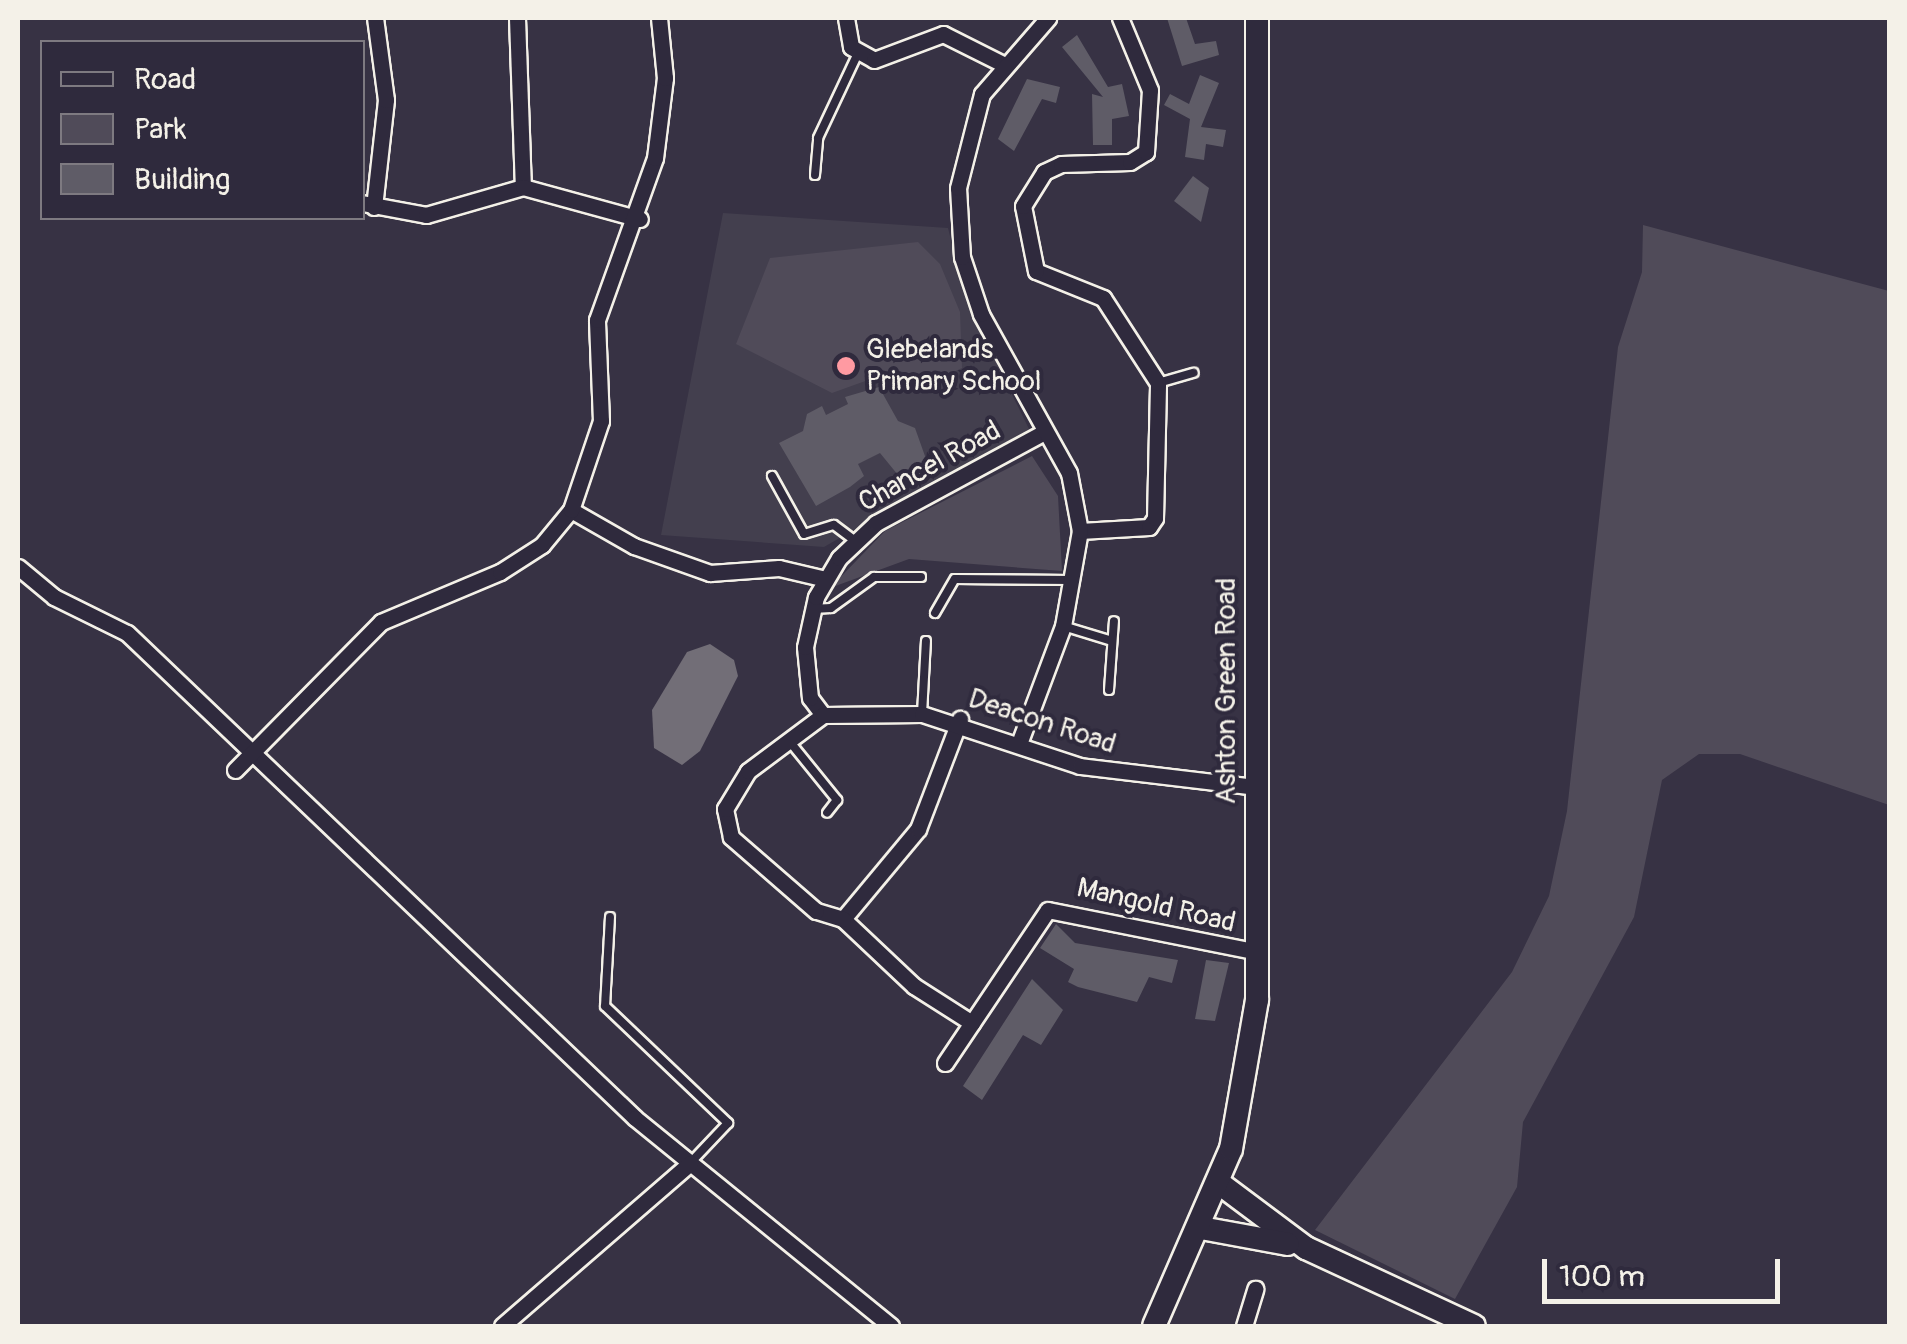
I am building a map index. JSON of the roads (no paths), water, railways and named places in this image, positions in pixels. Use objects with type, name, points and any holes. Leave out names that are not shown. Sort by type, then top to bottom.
[{"type":"street","points":[[374,18],[386,100],[368,205],[426,216],[523,188],[640,219]]},
{"type":"street","points":[[517,18],[523,188]]},
{"type":"street","points":[[235,770],[381,622],[500,572],[542,545],[571,510],[601,421],[598,320],[640,219],[661,125],[659,18]]},
{"type":"street","points":[[846,18],[858,53],[888,60],[943,34],[1001,63]]},
{"type":"street","points":[[1020,741],[1062,626],[1074,581],[1080,531],[1069,474],[981,314],[958,229],[969,125],[1001,63],[1048,18]]},
{"type":"street","points":[[1080,531],[1149,527],[1156,518],[1158,383],[1092,290],[1036,272],[1023,206],[1044,172],[1062,164],[1130,162],[1152,157],[1150,90],[1120,18]]},
{"type":"street","name":"Ashton Green Road","points":[[1154,1326],[1219,1183],[1250,1059],[1258,952],[1254,24]]},
{"type":"street","points":[[1092,290],[1097,272]]},
{"type":"street","name":"Chancel Road","points":[[823,715],[804,662],[812,609],[826,579],[854,540],[1044,432]]},
{"type":"street","points":[[571,510],[634,546],[710,573],[779,568],[826,579]]},
{"type":"street","points":[[18,567],[54,597],[128,633],[690,1163],[892,1326]]},
{"type":"street","name":"Deacon Road","points":[[823,715],[922,714],[960,719],[1131,776],[1256,787]]},
{"type":"street","points":[[823,715],[738,782],[726,824],[816,911],[843,919],[914,986],[972,1023]]},
{"type":"street","points":[[843,919],[918,829],[960,719]]},
{"type":"street","name":"Mangold Road","points":[[945,1063],[1051,909],[1258,952]]},
{"type":"street","points":[[502,1326],[690,1163]]},
{"type":"street","points":[[1219,1183],[1306,1248],[1474,1326]]},
{"type":"street","points":[[1201,1228],[1306,1248]]},
{"type":"street","points":[[1244,1326],[1254,1289]]},
{"type":"lane","points":[[815,175],[818,138],[858,53]]},
{"type":"lane","points":[[1158,383],[1194,373]]},
{"type":"lane","points":[[772,476],[804,534],[834,525],[854,540]]},
{"type":"lane","points":[[812,609],[832,608],[874,577],[921,577]]},
{"type":"lane","points":[[935,612],[955,580],[1074,581]]},
{"type":"lane","points":[[1109,690],[1114,621]]},
{"type":"lane","points":[[1062,626],[1112,640]]},
{"type":"lane","points":[[922,714],[926,642]]},
{"type":"lane","points":[[790,742],[837,800],[827,813]]},
{"type":"lane","points":[[610,917],[604,1006],[728,1123],[690,1163]]},
{"type":"place","name":"Glebelands Primary School","points":[[846,366]]}]
